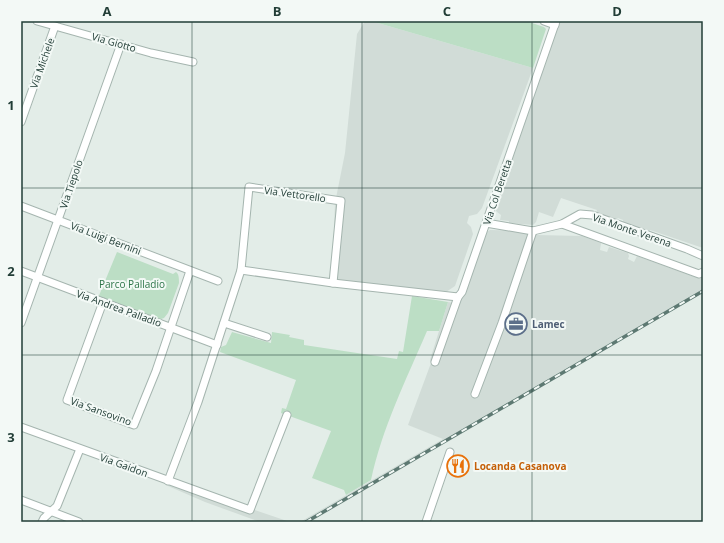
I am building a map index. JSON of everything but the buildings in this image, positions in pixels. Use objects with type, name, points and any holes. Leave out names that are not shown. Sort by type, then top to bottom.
[{"type":"street","name":"Via Giotto","points":[[37,21],[193,62]]},
{"type":"street","points":[[544,21],[555,23]]},
{"type":"street","name":"Via Col Beretta","points":[[435,362],[458,296],[462,292],[555,23]]},
{"type":"street","name":"Via Michele","points":[[21,122],[55,26]]},
{"type":"street","name":"Via Tiepolo","points":[[21,323],[121,44]]},
{"type":"street","points":[[21,96],[29,99]]},
{"type":"street","name":"Via Vettorello","points":[[168,481],[198,402],[241,270],[249,187],[341,201],[333,283]]},
{"type":"street","name":"Via Luigi Bernini","points":[[21,206],[218,281]]},
{"type":"street","name":"Via Monte Verena","points":[[533,231],[562,224],[580,214],[592,215],[703,256]]},
{"type":"street","points":[[475,394],[502,323],[533,231],[486,223]]},
{"type":"street","name":"Via Monte Verena","points":[[562,224],[701,273]]},
{"type":"street","points":[[241,270],[333,283],[458,296]]},
{"type":"street","name":"Via Andrea Palladio","points":[[21,271],[217,345]]},
{"type":"street","points":[[170,327],[190,271]]},
{"type":"street","name":"Via Sansovino","points":[[103,302],[67,400],[134,425],[156,371],[170,327]]},
{"type":"street","points":[[224,323],[267,337]]},
{"type":"street","name":"Via Gaidon","points":[[21,426],[80,449],[250,510],[288,415]]},
{"type":"street","points":[[42,522],[57,506],[80,449]]},
{"type":"street","points":[[426,522],[450,452]]},
{"type":"street","points":[[21,500],[79,522]]},
{"type":"shaded area","points":[[365,21],[371,21],[533,68],[482,208],[477,214],[469,216],[467,223],[471,227],[473,234],[455,286],[446,292],[332,280],[335,203],[345,153],[357,34]]},
{"type":"shaded area","points":[[559,21],[703,21],[703,104],[701,110],[703,111],[703,248],[650,230],[649,232],[623,223],[623,220],[618,218],[616,220],[596,213],[597,210],[561,198],[553,217],[539,212],[536,222],[533,225],[509,223],[509,221],[500,220],[501,215],[494,208]]},
{"type":"shaded area","points":[[490,230],[524,231],[527,234],[536,235],[582,236],[601,243],[600,250],[607,252],[609,247],[628,253],[628,259],[634,262],[637,256],[695,277],[703,271],[703,293],[310,522],[300,522],[443,439],[408,425],[431,363],[430,360],[448,302],[459,304],[485,233]]},
{"type":"shaded area","points":[[170,480],[290,522],[260,522],[205,502],[168,486]]},
{"type":"green space","points":[[371,21],[526,21],[546,29],[533,68]]},
{"type":"green space","name":"Parco Palladio","points":[[117,252],[173,274],[176,272],[177,273],[179,283],[168,313],[164,318],[158,320],[98,298]]},
{"type":"green space","points":[[412,296],[448,302],[439,331],[427,331],[388,423],[381,442],[371,480],[346,495],[344,490],[312,478],[331,431],[281,413],[282,408],[286,409],[296,380],[220,352],[221,347],[226,345],[232,332],[271,343],[272,332],[290,335],[289,337],[304,340],[304,345],[397,359],[399,351],[403,352]]},
{"type":"railway","points":[[306,522],[703,291]]},
{"type":"place","name":"Lamec","points":[[516,324]]},
{"type":"place","name":"Locanda Casanova","points":[[458,466]]}]
